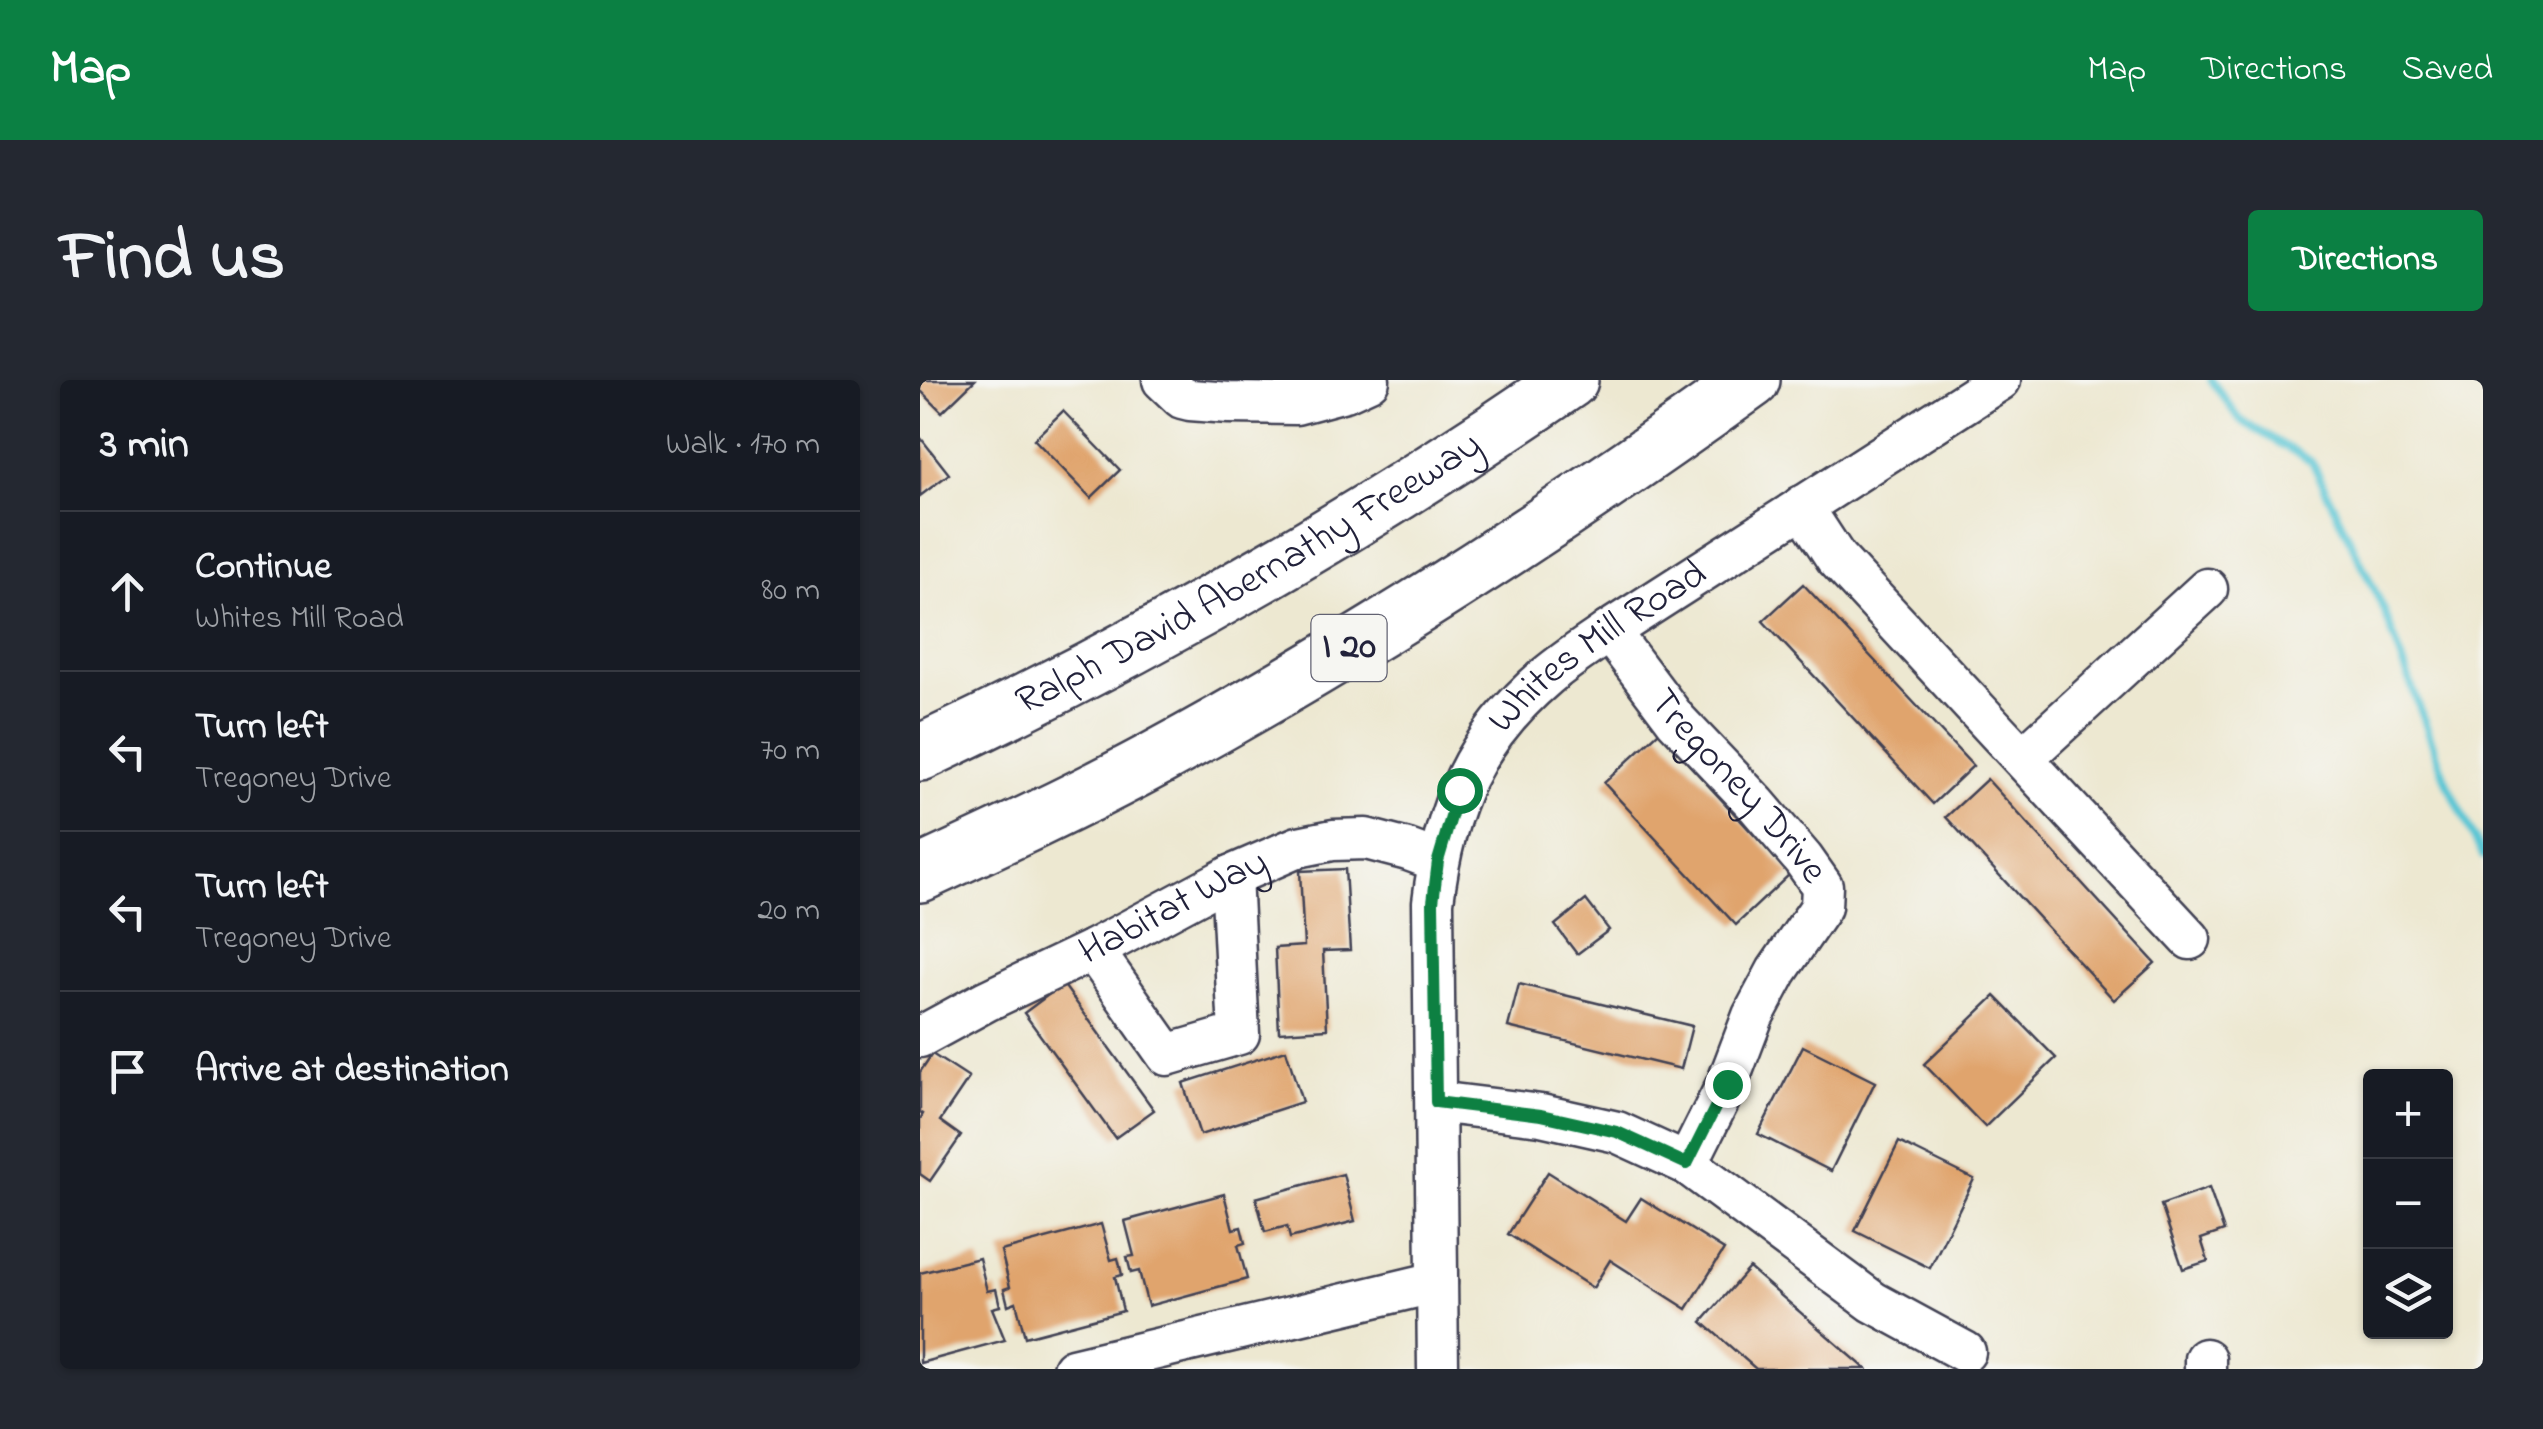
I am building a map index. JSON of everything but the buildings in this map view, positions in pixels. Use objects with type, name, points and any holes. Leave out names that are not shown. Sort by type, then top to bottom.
[{"type":"highway","name":"Ralph David Abernathy Freeway","points":[[920,753],[1013,710],[1293,557],[1445,464],[1570,380]]},
{"type":"highway","name":"I 20","points":[[920,874],[1149,762],[1301,678],[1622,474],[1752,380]]},
{"type":"street","points":[[1163,380],[1182,398],[1243,404],[1296,404],[1346,391],[1369,380]]},
{"type":"street","name":"Whites Mill Road","points":[[1438,1369],[1433,902],[1438,861],[1459,790],[1477,755],[1508,714],[1547,676],[1609,631],[2000,380]]},
{"type":"street","points":[[1802,506],[1836,558],[2190,939]]},
{"type":"street","points":[[2024,758],[2207,589]]},
{"type":"street","name":"Tregoney Drive","points":[[1609,631],[1676,720],[1756,804],[1822,886],[1821,907],[1798,938],[1748,987],[1752,1016],[1727,1084],[1687,1164]]},
{"type":"street","name":"Habitat Way","points":[[920,1037],[1231,876],[1298,847],[1366,839],[1438,861]]},
{"type":"street","points":[[1093,950],[1167,1055],[1239,1034],[1231,876]]},
{"type":"street","points":[[1436,1102],[1541,1115],[1617,1132],[1687,1164],[1873,1302],[1965,1352]]},
{"type":"street","points":[[1073,1369],[1437,1282]]},
{"type":"waterway","points":[[2211,380],[2240,420],[2312,462],[2384,610],[2445,778],[2483,856]]},
{"type":"route","points":[[1459,790],[1438,861],[1433,902],[1436,1102],[1541,1115],[1617,1132],[1687,1164],[1727,1084]]}]
